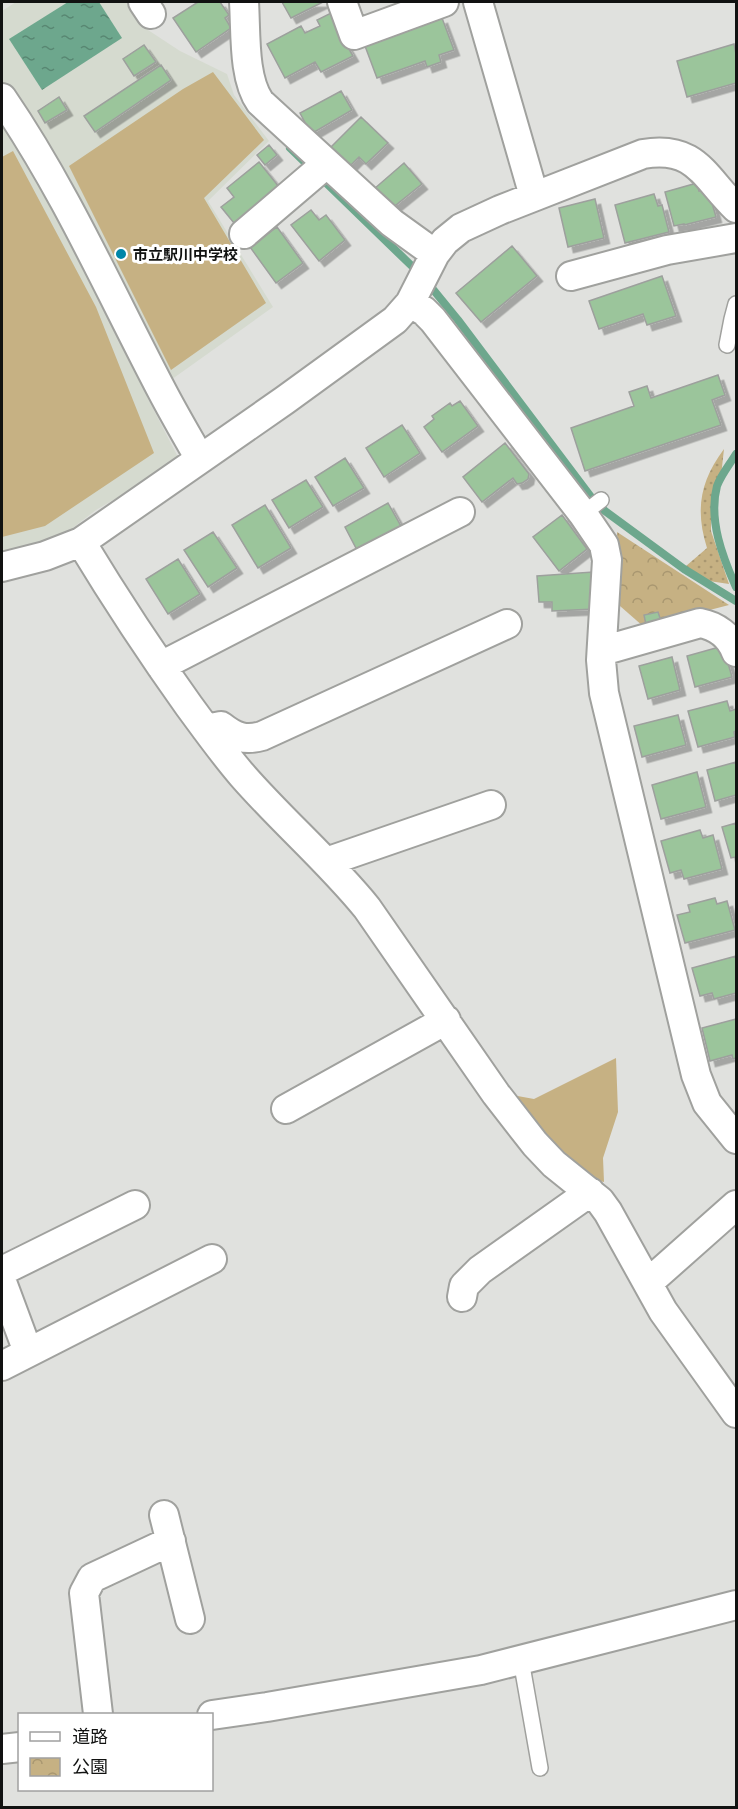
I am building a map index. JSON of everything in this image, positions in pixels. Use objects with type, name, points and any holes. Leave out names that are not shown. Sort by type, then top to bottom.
[{"type":"street","points":[[244,2],[249,79],[255,96],[392,223],[435,254]]},
{"type":"street","points":[[342,2],[354,35],[444,2]]},
{"type":"street","points":[[478,2],[534,196]]},
{"type":"street","points":[[2,98],[59,190],[162,392],[200,459]]},
{"type":"street","points":[[2,567],[45,556],[81,542],[384,328],[410,303],[435,254],[461,228],[534,196],[643,154],[668,152],[693,162],[736,208]]},
{"type":"street","points":[[244,234],[326,164]]},
{"type":"street","points":[[572,276],[660,252],[736,238]]},
{"type":"street","points":[[410,303],[424,311],[433,320],[592,507],[607,560],[602,651],[604,693],[696,1075],[707,1103],[736,1139]]},
{"type":"street","points":[[161,666],[460,512]]},
{"type":"street","points":[[81,542],[127,616],[206,729],[243,775],[367,908],[496,1094],[535,1144],[554,1164],[600,1201],[675,1328],[736,1413]]},
{"type":"street","points":[[602,651],[700,623],[728,636],[736,652]]},
{"type":"street","points":[[206,729],[221,726],[232,735],[251,739],[507,624]]},
{"type":"street","points":[[326,862],[491,805]]},
{"type":"street","points":[[286,1109],[446,1020]]},
{"type":"street","points":[[462,1297],[464,1286],[480,1270],[590,1192]]},
{"type":"street","points":[[648,1283],[736,1204]]},
{"type":"street","points":[[2,1271],[135,1205]]},
{"type":"street","points":[[2,1366],[212,1259]]},
{"type":"street","points":[[2,1282],[28,1352]]},
{"type":"street","points":[[98,1713],[84,1593],[92,1578],[167,1528],[190,1619]]},
{"type":"street","points":[[213,1714],[267,1707],[481,1670],[736,1605]]},
{"type":"street","points":[[2,1749],[18,1747]]},
{"type":"lane","points":[[727,345],[736,304]]},
{"type":"lane","points":[[521,1660],[540,1768]]},
{"type":"shaded area","name":"市立駅川中学校","points":[[16,2],[127,2],[148,30],[180,51],[227,74],[234,95],[269,141],[208,201],[273,307],[147,397],[180,461],[96,510],[61,537],[2,558],[2,11]]},
{"type":"green space","points":[[213,72],[264,140],[204,198],[266,303],[171,370],[69,166],[183,89]]},
{"type":"green space","points":[[13,151],[96,307],[154,453],[45,526],[2,537],[2,157]]},
{"type":"green space","points":[[724,449],[721,476],[715,490],[711,510],[711,531],[729,584],[709,581],[686,566],[707,548],[701,521],[702,496],[710,473]]},
{"type":"green space","points":[[617,532],[729,605],[644,627],[620,606]]},
{"type":"green space","points":[[616,1058],[618,1112],[603,1158],[604,1182],[582,1177],[507,1094],[534,1099]]},
{"type":"water","points":[[68,2],[99,2],[122,38],[42,90],[9,39]]},
{"type":"building","points":[[198,2],[220,2],[229,15],[225,18],[231,28],[196,52],[173,18]]},
{"type":"building","points":[[282,2],[323,2],[291,18]]},
{"type":"building","points":[[337,10],[346,44],[353,56],[321,72],[315,62],[285,78],[267,44],[301,26],[305,33],[320,26],[317,20]]},
{"type":"building","points":[[442,18],[454,50],[439,55],[441,62],[427,67],[425,61],[377,78],[365,46]]},
{"type":"building","points":[[734,44],[736,83],[687,97],[677,61]]},
{"type":"building","points":[[144,45],[156,62],[134,76],[123,59]]},
{"type":"building","points":[[161,65],[171,80],[95,132],[84,116]]},
{"type":"building","points":[[341,91],[352,110],[311,134],[300,113]]},
{"type":"building","points":[[59,97],[67,110],[45,123],[38,111]]},
{"type":"building","points":[[361,117],[388,143],[366,164],[359,157],[347,169],[328,150]]},
{"type":"building","points":[[269,145],[277,155],[265,165],[257,155]]},
{"type":"building","points":[[259,162],[279,187],[234,223],[221,207],[234,197],[227,188]]},
{"type":"building","points":[[404,163],[422,184],[391,209],[374,189]]},
{"type":"building","points":[[697,183],[699,191],[708,189],[716,217],[674,226],[665,192]]},
{"type":"building","points":[[654,194],[658,206],[662,205],[669,232],[625,243],[615,205]]},
{"type":"building","points":[[595,199],[604,238],[568,247],[559,208]]},
{"type":"building","points":[[311,210],[319,220],[326,215],[345,240],[319,261],[291,225]]},
{"type":"building","points":[[277,227],[303,263],[276,283],[250,247]]},
{"type":"building","points":[[512,246],[537,276],[481,322],[456,293]]},
{"type":"building","points":[[662,276],[676,316],[647,325],[643,314],[599,329],[589,301]]},
{"type":"building","points":[[718,375],[725,395],[712,400],[721,425],[585,471],[571,428],[634,406],[629,392],[647,386],[651,398]]},
{"type":"building","points":[[460,401],[478,426],[442,452],[424,427],[434,419],[432,416],[450,403],[452,406]]},
{"type":"building","points":[[402,425],[420,453],[384,477],[366,448]]},
{"type":"building","points":[[505,443],[529,474],[528,479],[517,484],[513,478],[482,502],[463,477]]},
{"type":"building","points":[[345,458],[364,488],[333,506],[315,477]]},
{"type":"building","points":[[306,480],[323,507],[289,528],[272,500]]},
{"type":"building","points":[[388,503],[402,528],[358,552],[345,527]]},
{"type":"building","points":[[265,505],[291,548],[258,568],[232,525]]},
{"type":"building","points":[[562,515],[587,549],[559,571],[533,537]]},
{"type":"building","points":[[213,532],[237,568],[208,587],[184,550]]},
{"type":"building","points":[[178,559],[200,594],[168,614],[146,579]]},
{"type":"building","points":[[593,572],[595,609],[552,611],[552,602],[539,602],[537,576]]},
{"type":"building","points":[[658,612],[661,621],[646,625],[644,615]]},
{"type":"building","points":[[723,646],[732,677],[695,687],[687,656]]},
{"type":"building","points":[[672,657],[680,690],[648,699],[639,666]]},
{"type":"building","points":[[727,701],[730,711],[736,709],[735,737],[698,747],[688,711]]},
{"type":"building","points":[[678,715],[686,745],[642,757],[634,726]]},
{"type":"building","points":[[736,762],[736,795],[715,801],[707,770]]},
{"type":"building","points":[[697,772],[706,807],[661,819],[652,785]]},
{"type":"building","points":[[736,823],[736,857],[731,858],[722,827]]},
{"type":"building","points":[[700,830],[703,838],[713,835],[722,869],[684,879],[681,870],[670,873],[661,841]]},
{"type":"building","points":[[715,898],[717,904],[727,901],[735,930],[685,943],[677,915],[690,912],[688,905]]},
{"type":"building","points":[[736,956],[736,993],[714,999],[712,993],[700,996],[692,968]]},
{"type":"building","points":[[736,1019],[736,1058],[733,1059],[732,1055],[710,1061],[702,1028]]},
{"type":"waterway","points":[[290,148],[419,273]]},
{"type":"waterway","points":[[427,282],[594,501],[684,569],[736,601]]},
{"type":"waterway","points":[[736,454],[717,486],[714,512],[718,538],[736,587]]},
{"type":"place","name":"市立駅川中学校","points":[[121,254]]}]
